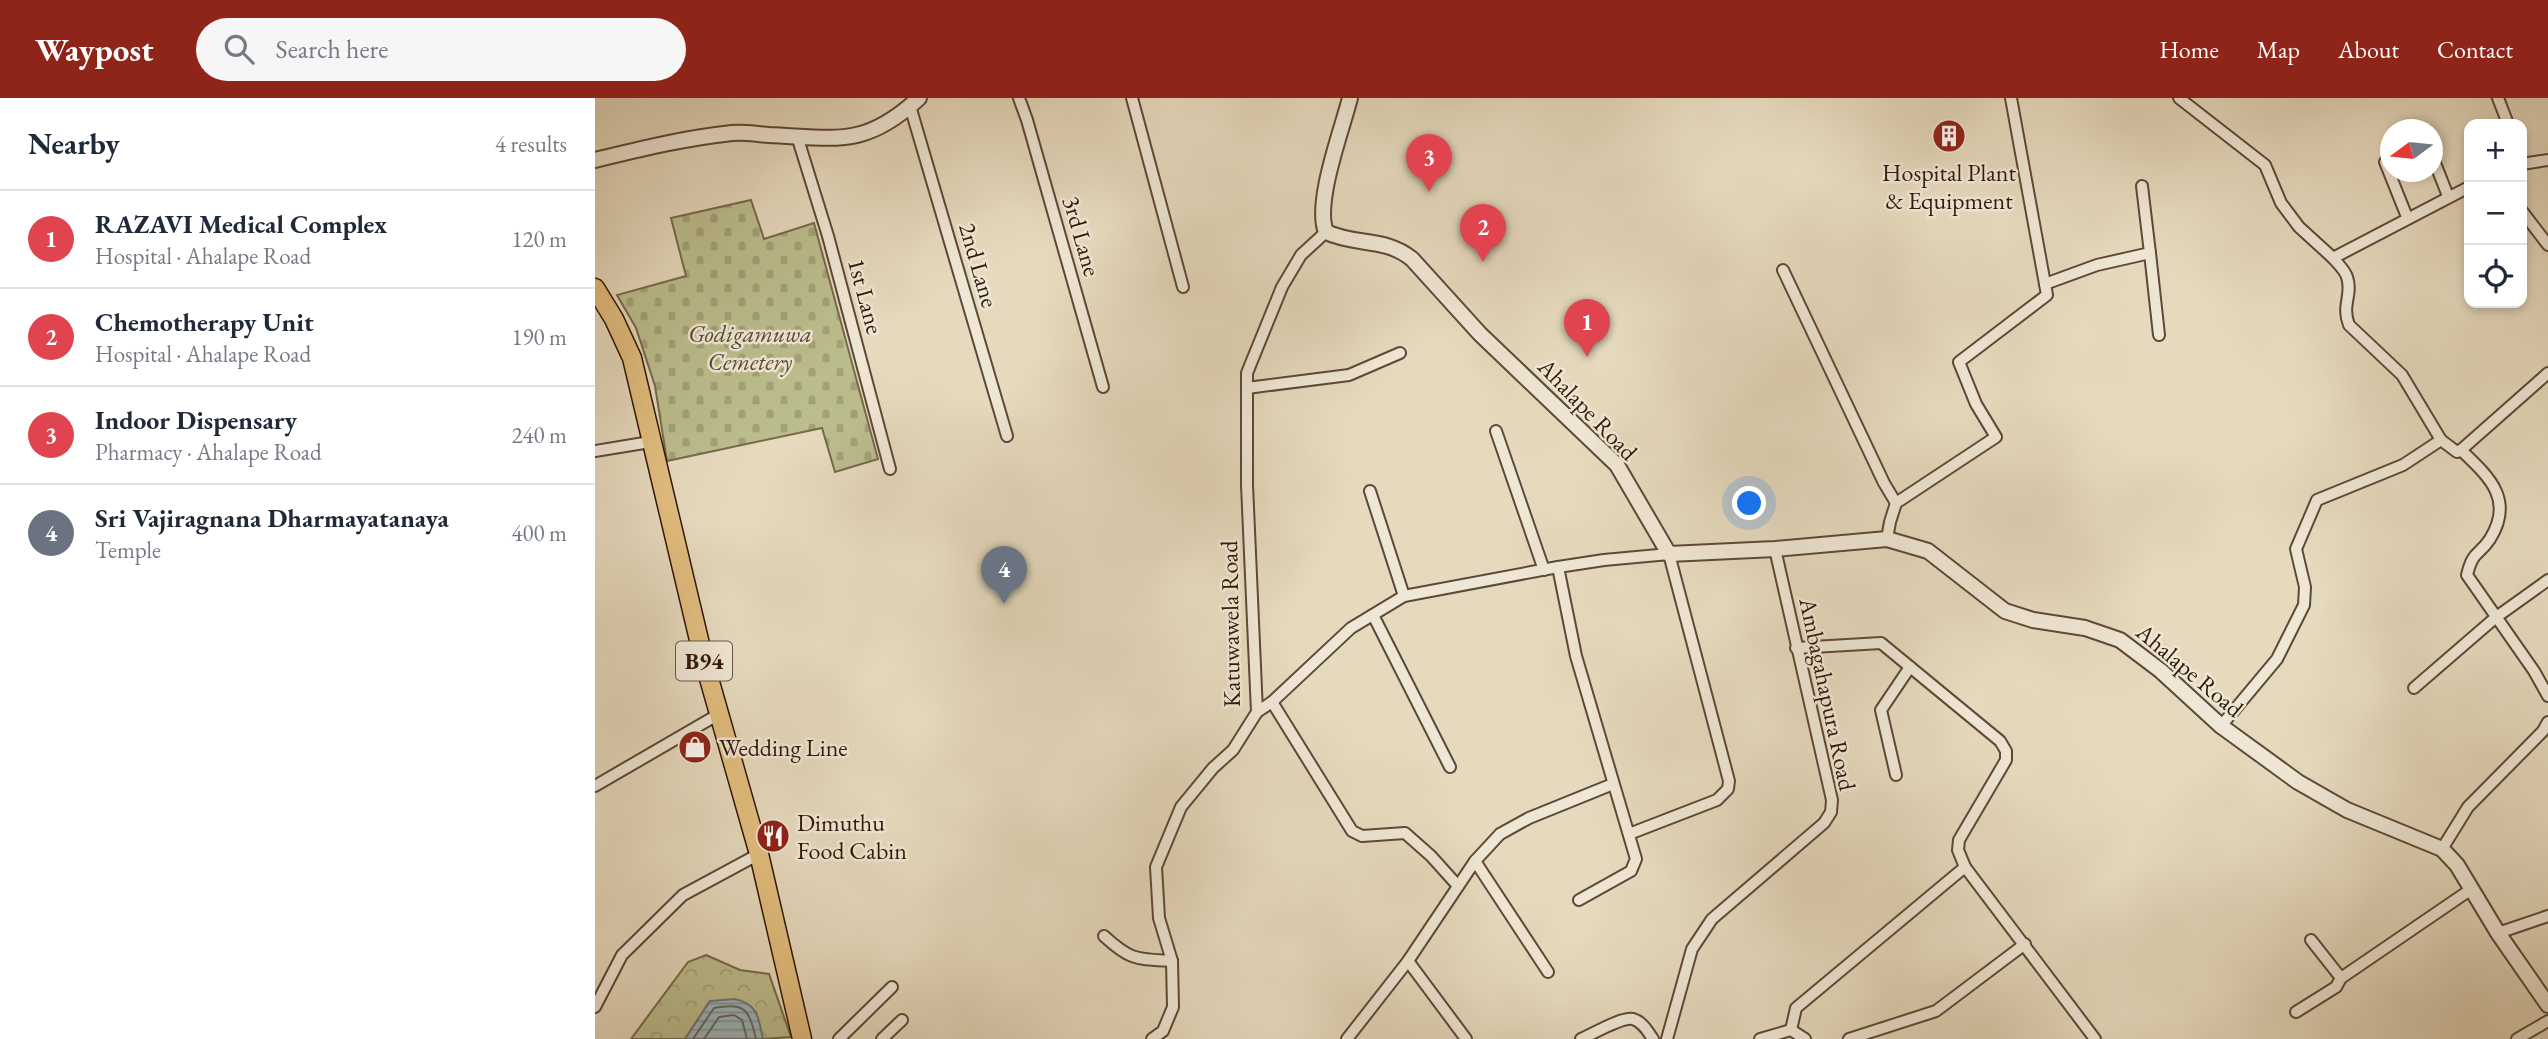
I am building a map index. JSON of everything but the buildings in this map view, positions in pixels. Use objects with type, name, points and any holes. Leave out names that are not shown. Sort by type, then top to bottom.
[{"type":"main road","name":"B94","points":[[595,288],[614,319],[632,358],[704,661],[759,854],[802,1039]]},
{"type":"street","name":"3rd Lane","points":[[1019,98],[1104,387]]},
{"type":"street","points":[[1132,98],[1183,287]]},
{"type":"street","points":[[1326,232],[1323,225],[1323,201],[1350,98]]},
{"type":"street","points":[[1887,539],[1889,522],[1896,503],[1996,437],[1976,404],[1959,362],[2047,295],[2011,98]]},
{"type":"street","points":[[2179,98],[2265,165],[2281,203],[2299,227],[2333,258],[2347,276],[2349,294],[2345,314],[2349,325],[2402,375],[2441,440],[2457,452],[2548,373]]},
{"type":"street","points":[[2498,98],[2506,119]]},
{"type":"street","points":[[595,160],[680,140],[735,133],[838,139],[859,136],[877,129],[914,102]]},
{"type":"street","name":"2nd Lane","points":[[914,102],[1007,436]]},
{"type":"street","name":"1st Lane","points":[[797,136],[828,236],[890,469]]},
{"type":"street","points":[[2527,162],[2548,160]]},
{"type":"street","points":[[2393,182],[2407,217]]},
{"type":"street","points":[[2442,182],[2448,197]]},
{"type":"street","points":[[2142,186],[2159,335]]},
{"type":"street","points":[[2333,258],[2464,189]]},
{"type":"street","points":[[2527,218],[2548,245]]},
{"type":"street","name":"Katuwawela Road","points":[[1152,1039],[1163,1031],[1173,1007],[1173,961],[1159,918],[1156,867],[1181,807],[1233,750],[1257,712],[1247,485],[1247,373],[1282,287],[1301,255],[1326,232]]},
{"type":"street","name":"Ahalape Road","points":[[1326,232],[1338,238],[1386,244],[1400,249],[1412,259],[1481,334],[1617,466],[1669,554],[1776,549],[1887,539],[1928,551],[2005,611],[2032,620],[2085,628],[2120,640],[2161,671],[2221,726],[2298,782],[2347,810],[2442,849]]},
{"type":"street","points":[[2045,284],[2097,265],[2150,253]]},
{"type":"street","points":[[1783,270],[1896,503]]},
{"type":"street","points":[[1247,388],[1349,375],[1400,353]]},
{"type":"street","points":[[1496,431],[1543,570]]},
{"type":"street","points":[[2221,726],[2277,659],[2304,606],[2305,587],[2296,549],[2317,500],[2403,465],[2441,440]]},
{"type":"street","points":[[595,451],[650,442]]},
{"type":"street","points":[[2461,450],[2486,474],[2499,496],[2499,521],[2488,541],[2471,557],[2467,575],[2534,671],[2548,696]]},
{"type":"street","points":[[1370,491],[1404,596]]},
{"type":"street","name":"Ambagahapura Road","points":[[1667,1039],[1692,949],[1712,919],[1824,823],[1831,812],[1832,800],[1776,549]]},
{"type":"street","points":[[1257,712],[1272,702],[1351,628],[1404,596],[1558,567],[1669,554],[1729,781],[1728,789],[1717,800],[1629,834]]},
{"type":"street","points":[[1558,567],[1576,656],[1636,859],[1631,871],[1579,900]]},
{"type":"street","points":[[2414,688],[2495,618],[2548,580]]},
{"type":"street","points":[[1373,615],[1450,767]]},
{"type":"street","points":[[1796,648],[1881,643],[2000,741],[2006,751],[2006,760],[1959,840],[1958,850],[1965,867],[2095,1039]]},
{"type":"street","points":[[1896,775],[1881,710],[1910,667]]},
{"type":"street","points":[[1272,702],[1352,831],[1362,836],[1405,833],[1431,856],[1458,887]]},
{"type":"street","points":[[595,786],[719,714]]},
{"type":"street","points":[[2548,722],[2543,731],[2467,807],[2442,849],[2457,865],[2470,890],[2548,1005]]},
{"type":"street","points":[[1347,1039],[1408,961],[1475,861],[1500,834],[1529,818],[1613,784]]},
{"type":"street","points":[[595,1007],[622,955],[683,895],[759,854]]},
{"type":"street","points":[[1475,861],[1548,972]]},
{"type":"street","points":[[1791,1030],[1796,1008],[1965,867]]},
{"type":"street","points":[[2296,1012],[2336,987],[2341,978],[2407,930],[2470,890]]},
{"type":"street","points":[[2498,933],[2548,916]]},
{"type":"street","points":[[1104,936],[1131,957],[1173,961]]},
{"type":"street","points":[[2311,940],[2341,978]]},
{"type":"street","points":[[1849,1039],[1936,1011],[2025,944]]},
{"type":"street","points":[[1408,961],[1466,1039]]},
{"type":"street","points":[[839,1039],[892,987]]},
{"type":"street","points":[[1581,1039],[1621,1021],[1632,1019],[1642,1024],[1653,1039]]},
{"type":"street","points":[[882,1039],[902,1020]]},
{"type":"street","points":[[2517,1039],[2548,1021]]},
{"type":"street","points":[[1761,1039],[1791,1030],[1805,1039]]},
{"type":"green space","name":"Godigamuwa Cemetery","points":[[751,200],[764,239],[814,223],[878,459],[835,472],[822,428],[667,461],[655,386],[636,328],[617,295],[686,276],[671,218]]},
{"type":"green space","points":[[706,955],[740,970],[769,974],[791,1037],[763,1039],[756,1012],[710,1001],[685,1039],[631,1039],[688,962]]},
{"type":"water","points":[[735,999],[749,1005],[756,1013],[763,1039],[685,1039],[710,1001]]},
{"type":"place","name":"Hospital Plant & Equipment","points":[[1949,136]]},
{"type":"place","name":"Indoor Dispensary","points":[[1429,192]]},
{"type":"place","name":"Chemotherapy Unit","points":[[1483,262]]},
{"type":"place","name":"RAZAVI Medical Complex","points":[[1587,357]]},
{"type":"place","name":"Sri Vajiragnana Dharmayatanaya","points":[[1004,604]]},
{"type":"place","name":"Wedding Line","points":[[695,747]]},
{"type":"place","name":"Dimuthu Food Cabin","points":[[773,836]]}]
